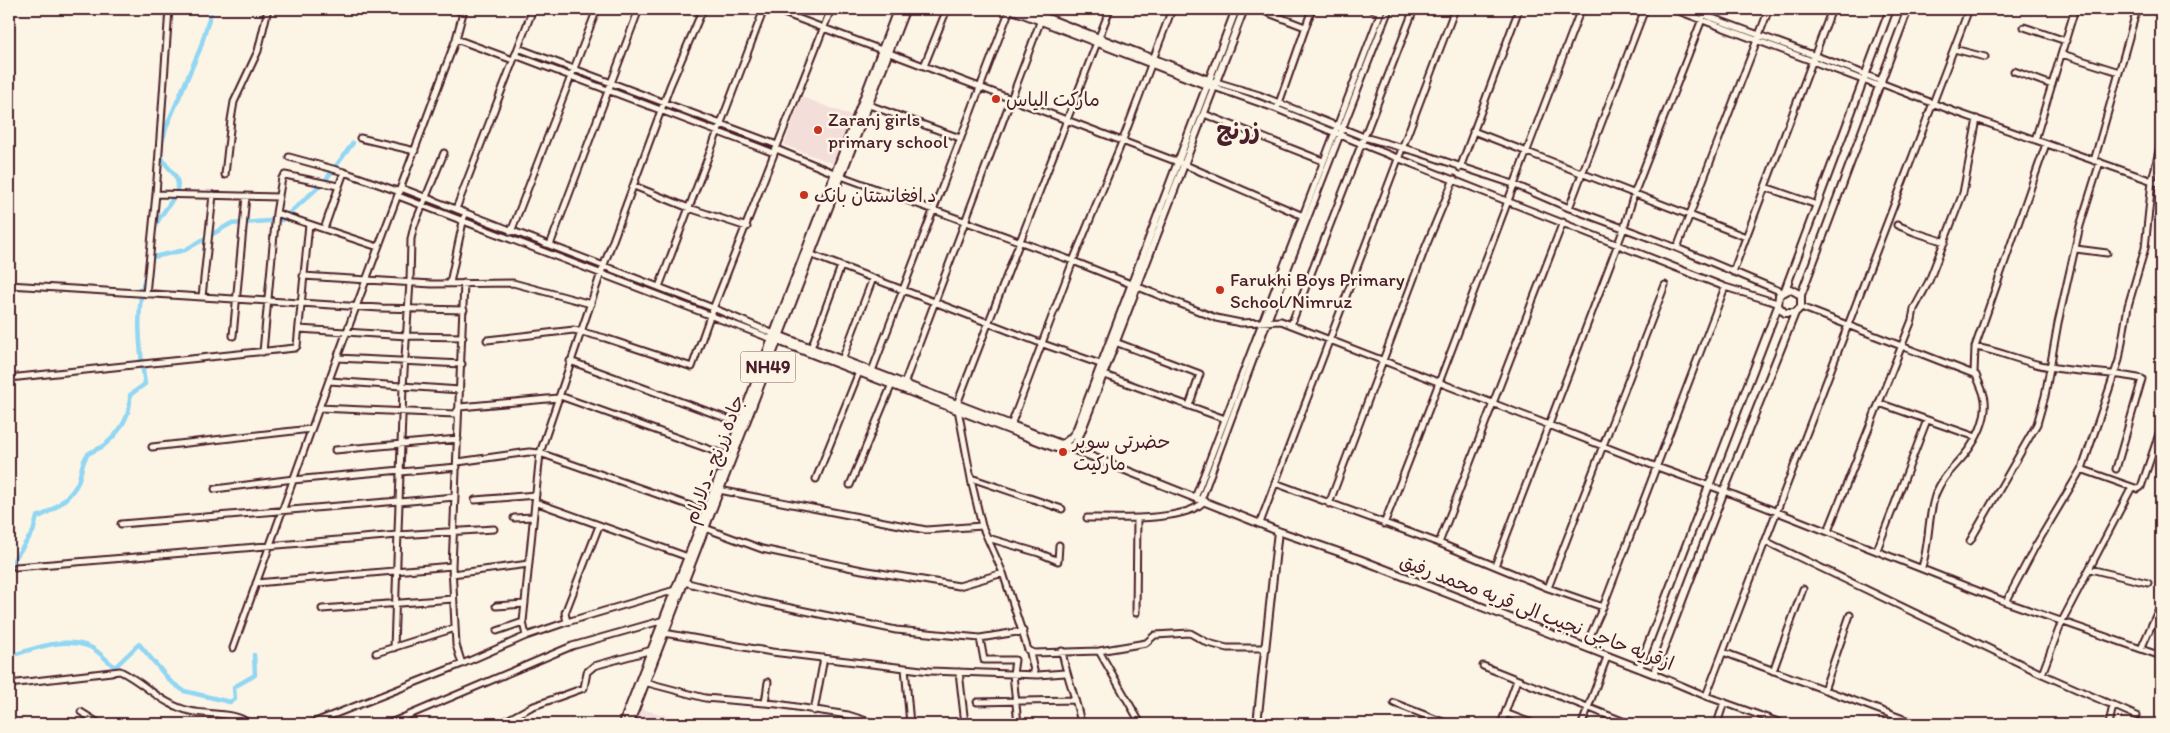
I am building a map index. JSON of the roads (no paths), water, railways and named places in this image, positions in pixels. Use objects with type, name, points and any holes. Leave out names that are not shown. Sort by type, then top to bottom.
[{"type":"highway","name":"جاده زرنج - دلارام","points":[[838,175],[869,105],[898,9]]},
{"type":"highway","name":"جاده زرنج - دلارام","points":[[629,724],[885,53],[906,9]]},
{"type":"highway","name":"جاده زرنج - دلارام","points":[[623,724],[728,456],[739,423],[776,337]]},
{"type":"main road","points":[[1010,9],[1042,15]]},
{"type":"main road","points":[[1024,9],[1212,84]]},
{"type":"main road","points":[[1181,163],[1204,114],[1236,9]]},
{"type":"main road","points":[[1067,446],[1076,431],[1103,365],[1212,84],[1244,9]]},
{"type":"main road","points":[[1639,668],[1710,486],[1890,9]]},
{"type":"main road","points":[[1654,674],[1795,313],[1801,307],[1800,295],[1908,9]]},
{"type":"main road","points":[[776,337],[872,371],[1056,448],[1076,442],[1081,432],[1102,374],[1103,365],[1115,342],[1134,287]]},
{"type":"main road","points":[[1783,291],[1794,290],[1800,295]]},
{"type":"main road","points":[[1778,304],[1785,313],[1795,313]]},
{"type":"main road","points":[[776,337],[859,372],[1067,446]]},
{"type":"main road","name":"ازقریه حاجی نجیب الی قریه محمد رفیق","points":[[1067,446],[1278,531],[1359,559],[1654,674]]},
{"type":"main road","points":[[1257,724],[1278,531]]},
{"type":"street","points":[[143,294],[156,194],[169,9]]},
{"type":"street","points":[[226,175],[234,102],[258,50],[268,9]]},
{"type":"street","points":[[233,648],[346,332],[416,151],[456,39],[463,10],[454,9]]},
{"type":"street","points":[[456,209],[533,9]]},
{"type":"street","points":[[509,237],[597,9]]},
{"type":"street","points":[[550,245],[639,9]]},
{"type":"street","points":[[526,636],[523,622],[540,453],[601,272],[664,103],[703,9]]},
{"type":"street","points":[[659,287],[764,9]]},
{"type":"street","points":[[773,9],[885,53],[1011,98],[1181,163],[1303,216]]},
{"type":"street","points":[[487,340],[574,330],[605,338],[692,368],[713,308],[747,227],[831,9]]},
{"type":"street","points":[[924,66],[947,9]]},
{"type":"street","points":[[872,371],[1010,9]]},
{"type":"street","points":[[1035,675],[1030,652],[1003,573],[982,526],[958,407],[1018,241],[1110,9]]},
{"type":"street","points":[[1011,425],[1172,9]]},
{"type":"street","points":[[1278,106],[1312,9]]},
{"type":"street","points":[[1087,518],[1137,519],[1198,508],[1225,419],[1381,10],[1372,9]]},
{"type":"street","points":[[1200,500],[1389,9]]},
{"type":"street","points":[[1291,325],[1414,9]]},
{"type":"street","points":[[1260,523],[1455,9]]},
{"type":"street","points":[[1460,168],[1519,9]]},
{"type":"street","points":[[1384,524],[1440,382],[1513,184],[1581,9]]},
{"type":"street","points":[[1569,208],[1644,9]]},
{"type":"street","points":[[1674,9],[1704,14]]},
{"type":"street","points":[[1688,9],[1704,14],[1758,38],[1933,103],[2161,184]]},
{"type":"street","points":[[1677,248],[1769,9]]},
{"type":"street","points":[[1733,272],[1832,9]]},
{"type":"street","points":[[1706,696],[1969,9]]},
{"type":"street","points":[[2036,140],[2075,9]]},
{"type":"street","points":[[1970,541],[2037,424],[2051,368],[2058,323],[2080,226],[2137,9]]},
{"type":"street","points":[[1266,12],[1306,27]]},
{"type":"street","points":[[1495,566],[1624,228],[1634,194],[1704,14]]},
{"type":"street","points":[[904,384],[1042,15]]},
{"type":"street","points":[[2024,27],[2066,41]]},
{"type":"street","points":[[456,39],[571,76],[718,131],[776,149]]},
{"type":"street","points":[[518,48],[720,124],[838,175],[1073,261],[1134,287],[1216,318],[1241,323],[1281,321],[1602,446],[1828,531],[2006,602],[2161,656]]},
{"type":"street","points":[[1954,49],[1985,58]]},
{"type":"street","points":[[2062,54],[2119,72]]},
{"type":"street","points":[[2014,71],[2052,85]]},
{"type":"street","points":[[1212,84],[1278,106],[1342,132],[1361,144],[1725,287],[1778,304]]},
{"type":"street","points":[[869,105],[960,138]]},
{"type":"street","points":[[1204,114],[1323,161]]},
{"type":"street","points":[[1828,531],[1912,320],[1914,309],[1929,281],[1945,242],[1967,178],[1977,119]]},
{"type":"street","points":[[1473,131],[1746,237]]},
{"type":"street","points":[[1342,132],[1402,148],[1513,184],[1569,208],[1677,248],[1783,291]]},
{"type":"street","points":[[360,138],[416,151]]},
{"type":"street","points":[[2006,602],[2035,547],[2081,469],[2114,375],[2119,360],[2128,306],[2145,248],[2152,181],[2161,142]]},
{"type":"street","points":[[1922,568],[1926,554],[1929,519],[1937,491],[1944,477],[1966,453],[1976,437],[1985,412],[1985,399],[1974,373],[1975,347],[2046,144]]},
{"type":"street","points":[[394,648],[400,471],[410,282],[410,240],[422,204],[444,153]]},
{"type":"street","points":[[289,157],[344,172],[400,192],[426,197],[713,308],[776,337]]},
{"type":"street","points":[[324,229],[344,172]]},
{"type":"street","points":[[263,352],[276,213],[282,178],[285,175],[338,186]]},
{"type":"street","points":[[1329,504],[1382,360],[1454,179]]},
{"type":"street","points":[[634,186],[689,208],[747,227]]},
{"type":"street","points":[[1765,187],[1817,205]]},
{"type":"street","points":[[400,192],[422,204],[601,272],[710,316],[776,337]]},
{"type":"street","points":[[156,194],[279,197]]},
{"type":"street","points":[[202,297],[213,195]]},
{"type":"street","points":[[233,336],[246,196]]},
{"type":"street","points":[[450,283],[465,212]]},
{"type":"street","points":[[276,213],[378,247]]},
{"type":"street","points":[[1439,543],[1563,222]]},
{"type":"street","points":[[9,378],[295,348],[299,330],[300,303],[309,224]]},
{"type":"street","points":[[1897,224],[1914,232],[1945,242]]},
{"type":"street","points":[[2076,249],[2107,253]]},
{"type":"street","points":[[808,253],[1043,344],[1103,365]]},
{"type":"street","points":[[811,348],[841,266]]},
{"type":"street","points":[[303,276],[432,284],[513,283],[591,304]]},
{"type":"street","points":[[842,360],[873,278]]},
{"type":"street","points":[[462,664],[456,645],[452,566],[464,283]]},
{"type":"street","points":[[9,285],[408,309],[464,310]]},
{"type":"street","points":[[1548,588],[1665,285]]},
{"type":"street","points":[[1585,647],[1603,606],[1725,287]]},
{"type":"street","points":[[1801,307],[1974,373]]},
{"type":"street","points":[[299,330],[463,337]]},
{"type":"street","points":[[1115,342],[1200,374],[1188,406]]},
{"type":"street","points":[[1975,347],[1990,349],[2027,363],[2051,368],[2142,379],[2116,469]]},
{"type":"street","points":[[337,358],[462,364]]},
{"type":"street","points":[[570,361],[739,423]]},
{"type":"street","points":[[816,479],[859,372]]},
{"type":"street","points":[[1102,374],[1225,419]]},
{"type":"street","points":[[329,381],[460,390]]},
{"type":"street","points":[[850,485],[892,384]]},
{"type":"street","points":[[319,408],[455,414],[460,407],[559,397],[728,456]]},
{"type":"street","points":[[1879,403],[1976,437]]},
{"type":"street","points":[[1877,550],[1926,420]]},
{"type":"street","points":[[2081,469],[2140,489],[2161,428]]},
{"type":"street","points":[[152,447],[311,429]]},
{"type":"street","points":[[335,450],[458,439]]},
{"type":"street","points":[[215,489],[400,471],[529,452],[540,453],[705,511]]},
{"type":"street","points":[[971,478],[1062,509]]},
{"type":"street","points":[[1275,483],[1439,543],[1548,588],[1603,606]]},
{"type":"street","points":[[2042,674],[2062,621],[2132,487]]},
{"type":"street","points":[[719,490],[926,530],[982,526]]},
{"type":"street","points":[[474,500],[536,495]]},
{"type":"street","points":[[121,524],[456,497]]},
{"type":"street","points":[[535,502],[688,557]]},
{"type":"street","points":[[514,518],[533,517]]},
{"type":"street","points":[[1136,613],[1137,519]]},
{"type":"street","points":[[567,622],[565,613],[599,526]]},
{"type":"street","points":[[705,528],[762,549],[862,570],[959,586],[1003,573]]},
{"type":"street","points":[[16,567],[398,535],[494,529]]},
{"type":"street","points":[[988,538],[1039,553],[1058,561],[1059,545]]},
{"type":"street","points":[[1765,542],[2042,674],[2137,716]]},
{"type":"street","points":[[452,574],[529,564]]},
{"type":"street","points":[[256,583],[452,566]]},
{"type":"street","points":[[2090,569],[2148,583]]},
{"type":"street","points":[[684,582],[762,602],[896,630],[980,638],[1023,631]]},
{"type":"street","points":[[1773,671],[1803,589]]},
{"type":"street","points":[[310,724],[462,664],[526,636],[675,590]]},
{"type":"street","points":[[322,609],[453,599]]},
{"type":"street","points":[[496,606],[525,604]]},
{"type":"street","points":[[2141,649],[2161,604]]},
{"type":"street","points":[[1824,690],[1850,615]]},
{"type":"street","points":[[388,724],[572,646],[664,620]]},
{"type":"street","points":[[497,631],[523,622]]},
{"type":"street","points":[[376,653],[455,628]]},
{"type":"street","points":[[1030,652],[1100,650],[1146,643],[1156,635],[1190,633],[1208,643],[1227,648],[1265,648]]},
{"type":"street","points":[[664,634],[772,652],[905,668],[1035,675],[1065,673]]},
{"type":"street","points":[[980,638],[984,660],[1015,660],[1013,674],[1018,724]]},
{"type":"street","points":[[500,724],[531,706],[584,688],[587,672],[594,666],[652,650]]},
{"type":"street","points":[[1100,650],[1141,724]]},
{"type":"street","points":[[1062,651],[1065,673],[1081,724]]},
{"type":"street","points":[[1723,652],[1917,724]]},
{"type":"street","points":[[1582,724],[1607,657]]},
{"type":"street","points":[[814,712],[824,658]]},
{"type":"street","points":[[1483,666],[1630,724]]},
{"type":"street","points":[[905,668],[910,724]]},
{"type":"street","points":[[9,684],[120,671],[134,678],[172,706],[190,712],[226,715],[246,721],[249,724]]},
{"type":"street","points":[[959,672],[965,724]]},
{"type":"street","name":"ازقریه حاجی نجیب الی قریه محمد رفیق","points":[[1654,674],[1770,722],[1784,724]]},
{"type":"street","points":[[1501,724],[1517,680]]},
{"type":"street","points":[[644,682],[705,698],[765,703],[814,712],[848,715],[876,724]]},
{"type":"street","points":[[765,703],[768,682]]},
{"type":"street","points":[[977,702],[1075,700]]},
{"type":"street","points":[[1717,724],[1724,702]]},
{"type":"street","points":[[1394,704],[1448,724]]},
{"type":"street","points":[[2109,724],[2113,705]]},
{"type":"street","points":[[81,712],[100,724]]},
{"type":"street","points":[[1505,713],[1534,724]]},
{"type":"waterway","points":[[161,145],[167,125],[200,49],[212,9]]},
{"type":"waterway","points":[[153,257],[185,250],[230,224],[282,220],[324,182],[353,143]]},
{"type":"waterway","points":[[154,230],[159,218],[173,199],[178,186],[176,177],[164,162],[160,153]]},
{"type":"waterway","points":[[9,567],[33,532],[37,517],[53,509],[73,491],[78,482],[85,458],[88,454],[102,447],[119,430],[126,417],[130,395],[145,384],[139,327],[141,298],[147,271]]},
{"type":"waterway","points":[[9,656],[59,643],[80,644],[90,647],[115,667],[139,644],[170,681],[184,691],[230,702],[235,699],[234,687],[255,675],[254,655]]},
{"type":"place","name":"مارکت الیاس","points":[[996,99]]},
{"type":"place","name":"Zaranj girls primary school","points":[[818,130]]},
{"type":"place","name":"د افغانستان بانک","points":[[804,195]]},
{"type":"place","name":"Farukhi Boys Primary School/Nimruz","points":[[1220,290]]},
{"type":"place","name":"حضرتی سوپر مارکیت","points":[[1063,452]]},
{"type":"district","name":"زرنج","points":[[1238,130]]}]
